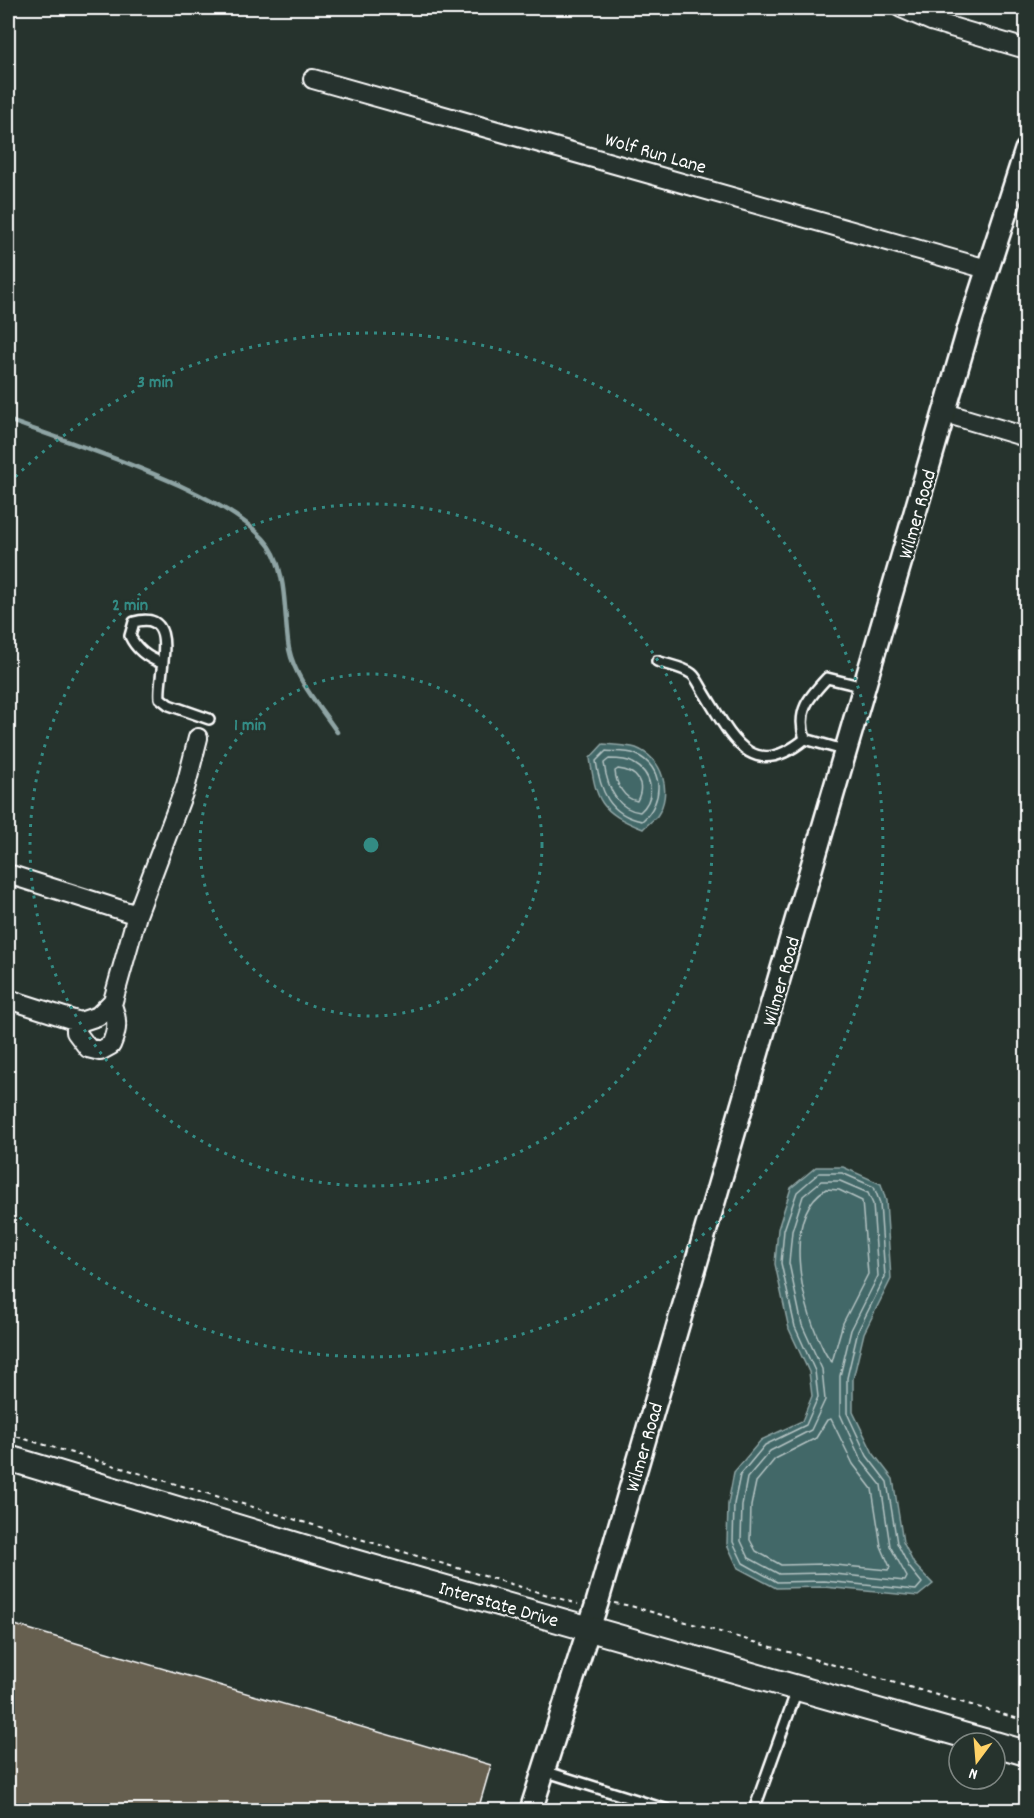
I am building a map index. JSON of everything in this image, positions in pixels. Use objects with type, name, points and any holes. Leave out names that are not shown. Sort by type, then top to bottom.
[{"type":"main road","name":"Interstate Drive","points":[[8,1458],[333,1556],[948,1731]]},
{"type":"main road","name":"Interstate Drive","points":[[1007,1748],[1026,1753]]},
{"type":"street","points":[[901,8],[931,21],[1026,49]]},
{"type":"street","name":"Wolf Run Lane","points":[[313,79],[987,269]]},
{"type":"street","name":"Wilmer Road","points":[[531,1810],[597,1603],[987,269],[1026,150]]},
{"type":"street","points":[[945,412],[1026,437]]},
{"type":"street","points":[[8,999],[80,1022],[98,1016],[111,1003],[137,915],[186,785],[198,738]]},
{"type":"street","points":[[8,874],[137,915]]},
{"type":"street","points":[[76,1021],[76,1032],[88,1048],[100,1051],[111,1045],[116,1033],[117,1017],[111,1003]]},
{"type":"lane","points":[[162,663],[153,660],[134,644],[130,636],[134,622],[144,619],[160,628],[165,656],[162,663],[160,698],[169,705],[209,719]]},
{"type":"lane","points":[[657,661],[693,674],[735,742],[747,753],[773,756],[792,749],[805,739]]},
{"type":"lane","points":[[805,739],[801,726],[802,710],[807,699],[827,678],[865,688]]},
{"type":"lane","points":[[805,739],[847,751]]},
{"type":"lane","points":[[754,1810],[798,1688]]},
{"type":"lane","points":[[543,1770],[668,1810]]},
{"type":"path","points":[[8,1434],[577,1604],[631,1606],[1026,1721]]},
{"type":"water","points":[[603,744],[636,748],[645,753],[659,768],[665,787],[662,807],[657,816],[643,829],[617,817],[598,795],[590,758]]},
{"type":"water","points":[[816,1167],[843,1167],[881,1184],[886,1201],[891,1279],[864,1333],[853,1379],[853,1412],[873,1453],[893,1479],[903,1542],[914,1564],[933,1584],[918,1596],[824,1587],[776,1588],[738,1568],[727,1544],[728,1504],[734,1472],[761,1440],[802,1421],[812,1396],[809,1372],[789,1329],[775,1264],[778,1229],[791,1188]]},
{"type":"building","points":[[8,1623],[491,1765],[478,1810],[8,1810]]},
{"type":"waterway","points":[[8,420],[112,457],[194,492],[230,512],[257,533],[274,554],[278,565],[292,660],[316,703],[337,732]]}]
